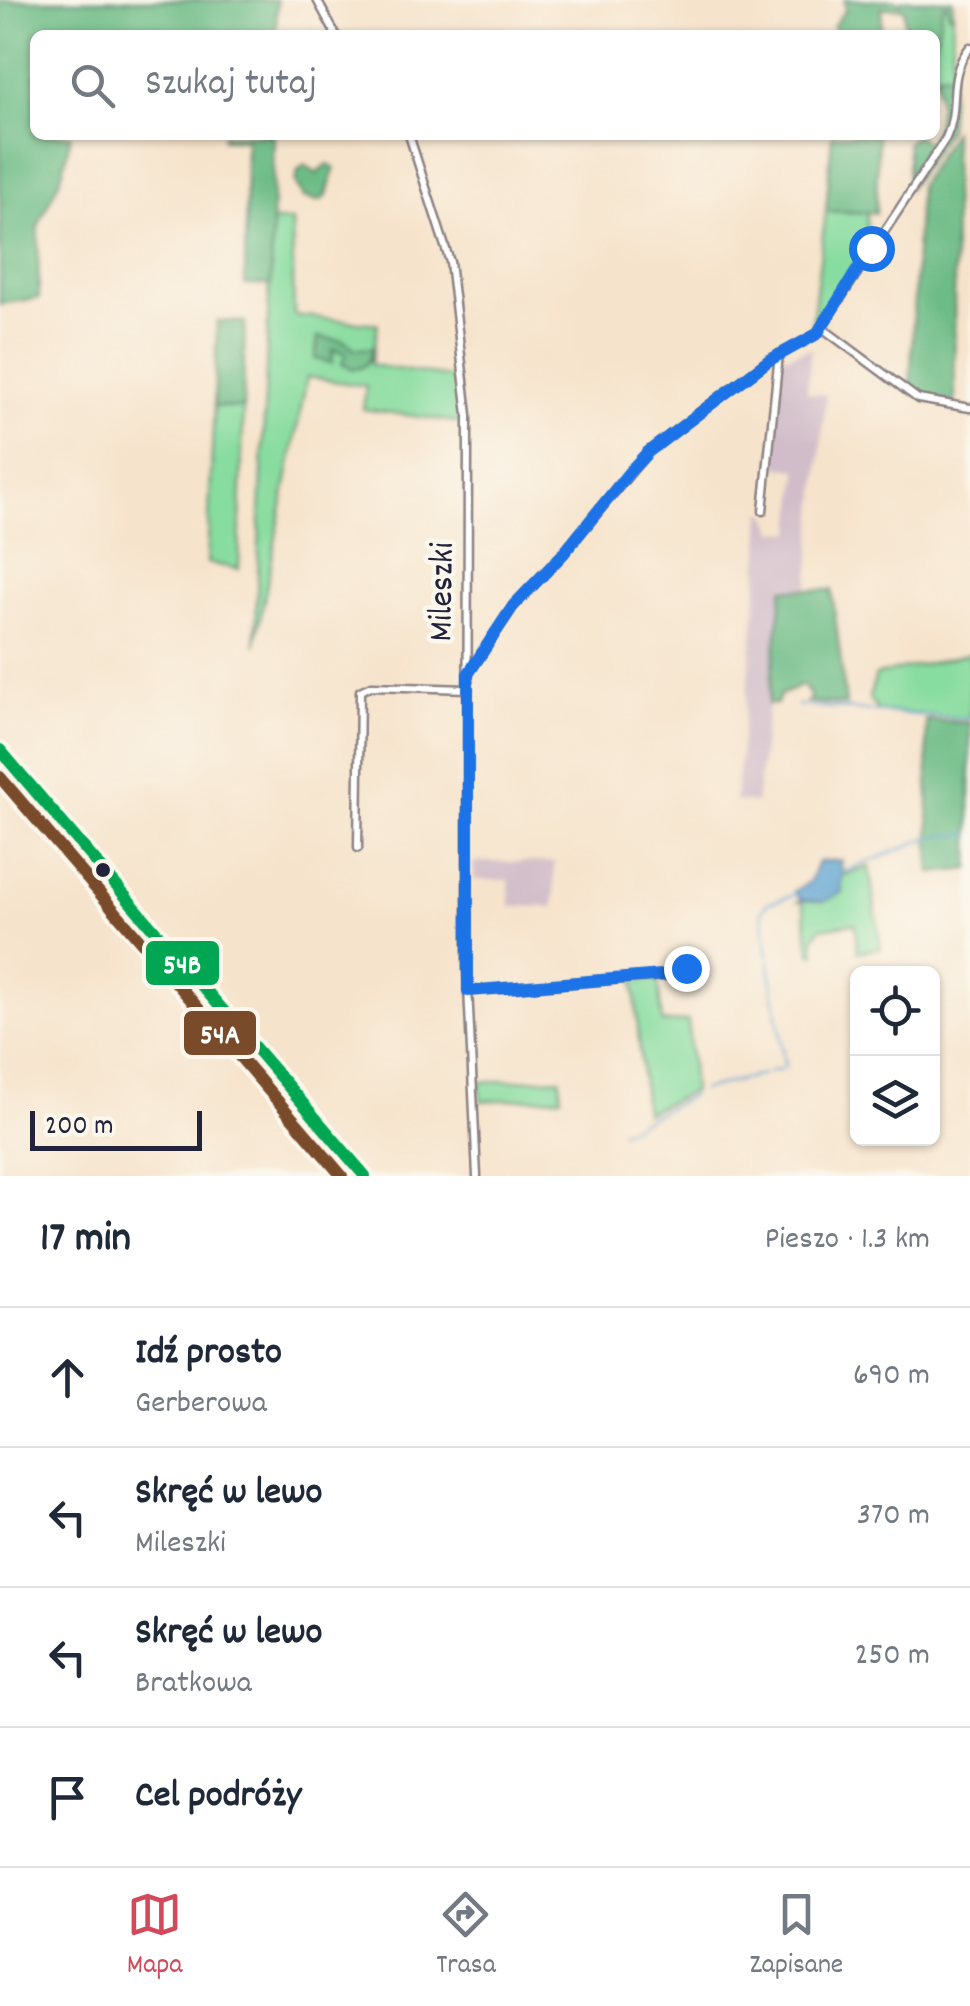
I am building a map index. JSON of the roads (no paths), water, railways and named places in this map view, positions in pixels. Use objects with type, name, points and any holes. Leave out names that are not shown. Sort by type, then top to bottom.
[{"type":"street","points":[[317,0],[333,30]]},
{"type":"street","points":[[468,674],[513,606],[564,553],[639,462],[780,353],[810,339],[821,327],[946,138],[956,68],[970,47]]},
{"type":"street","name":"Mileszki","points":[[411,140],[444,239],[454,288],[468,415],[468,991],[478,1176]]},
{"type":"street","points":[[821,327],[918,400],[970,408]]},
{"type":"street","points":[[763,511],[780,353]]},
{"type":"street","points":[[358,848],[360,691],[372,686],[468,689]]},
{"type":"street","points":[[0,750],[365,1176]]},
{"type":"street","points":[[468,991],[674,974],[686,968]]},
{"type":"water","points":[[841,860],[842,892],[824,902],[801,900],[794,891],[810,881],[818,862]]},
{"type":"waterway","points":[[798,705],[970,719]]},
{"type":"waterway","points":[[842,873],[930,837],[970,834]]},
{"type":"waterway","points":[[768,956],[762,912],[766,904],[797,894]]},
{"type":"waterway","points":[[769,961],[785,1068]]},
{"type":"waterway","points":[[768,1072],[781,1069]]},
{"type":"waterway","points":[[702,1090],[763,1074]]},
{"type":"waterway","points":[[620,1132],[691,1096]]}]
